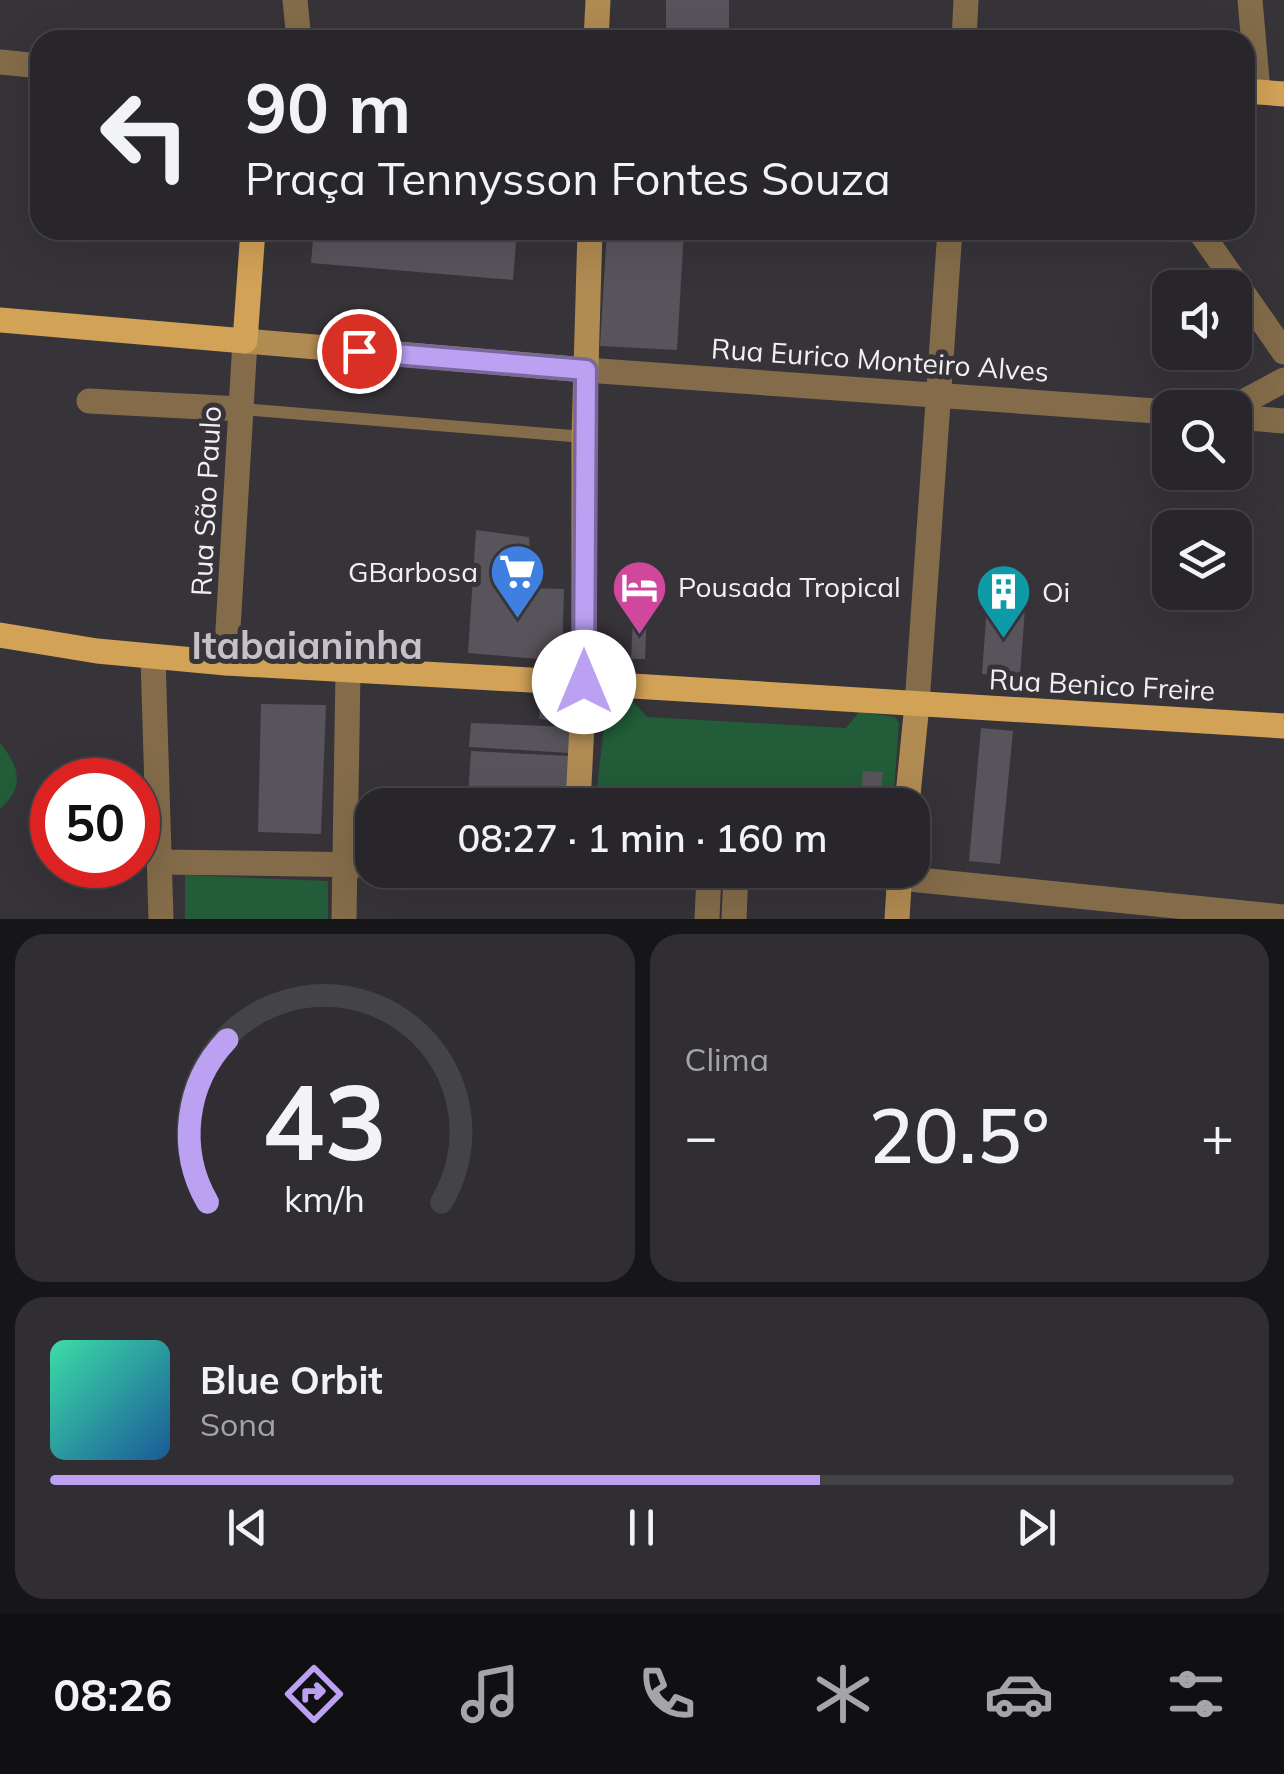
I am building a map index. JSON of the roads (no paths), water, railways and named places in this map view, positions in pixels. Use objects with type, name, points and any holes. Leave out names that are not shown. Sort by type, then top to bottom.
[{"type":"main road","points":[[596,30],[598,0]]},
{"type":"main road","points":[[1255,92],[1284,94]]},
{"type":"main road","points":[[245,341],[252,240]]},
{"type":"main road","points":[[579,788],[584,682],[584,437],[590,240]]},
{"type":"main road","points":[[0,320],[586,370]]},
{"type":"main road","name":"Rua Benico Freire","points":[[0,635],[153,658],[226,664],[1284,726]]},
{"type":"main road","points":[[908,788],[916,704]]},
{"type":"main road","points":[[897,919],[899,888]]},
{"type":"street","points":[[295,0],[298,30]]},
{"type":"street","points":[[964,30],[966,0]]},
{"type":"street","points":[[1250,0],[1250,30]]},
{"type":"street","points":[[0,62],[30,65]]},
{"type":"street","points":[[916,704],[949,240]]},
{"type":"street","points":[[1206,240],[1284,352]]},
{"type":"street","name":"Rua São Paulo","points":[[226,664],[245,341]]},
{"type":"street","name":"Rua Eurico Monteiro Alves","points":[[586,370],[1152,411]]},
{"type":"street","points":[[1252,397],[1284,380]]},
{"type":"street","points":[[89,401],[241,409]]},
{"type":"street","points":[[1252,418],[1284,421]]},
{"type":"street","points":[[153,658],[156,758]]},
{"type":"street","points":[[344,919],[348,670]]},
{"type":"street","points":[[161,919],[160,862],[355,864]]},
{"type":"street","points":[[930,877],[1284,917]]},
{"type":"street","points":[[707,919],[708,888]]},
{"type":"street","points":[[734,919],[735,888]]},
{"type":"lane","points":[[241,409],[584,437]]},
{"type":"place","name":"GBarbosa","points":[[517,621]]},
{"type":"place","name":"Pousada Tropical","points":[[639,636]]},
{"type":"place","name":"Oi","points":[[1003,641]]},
{"type":"district","name":"Itabaianinha","points":[[307,646]]}]
